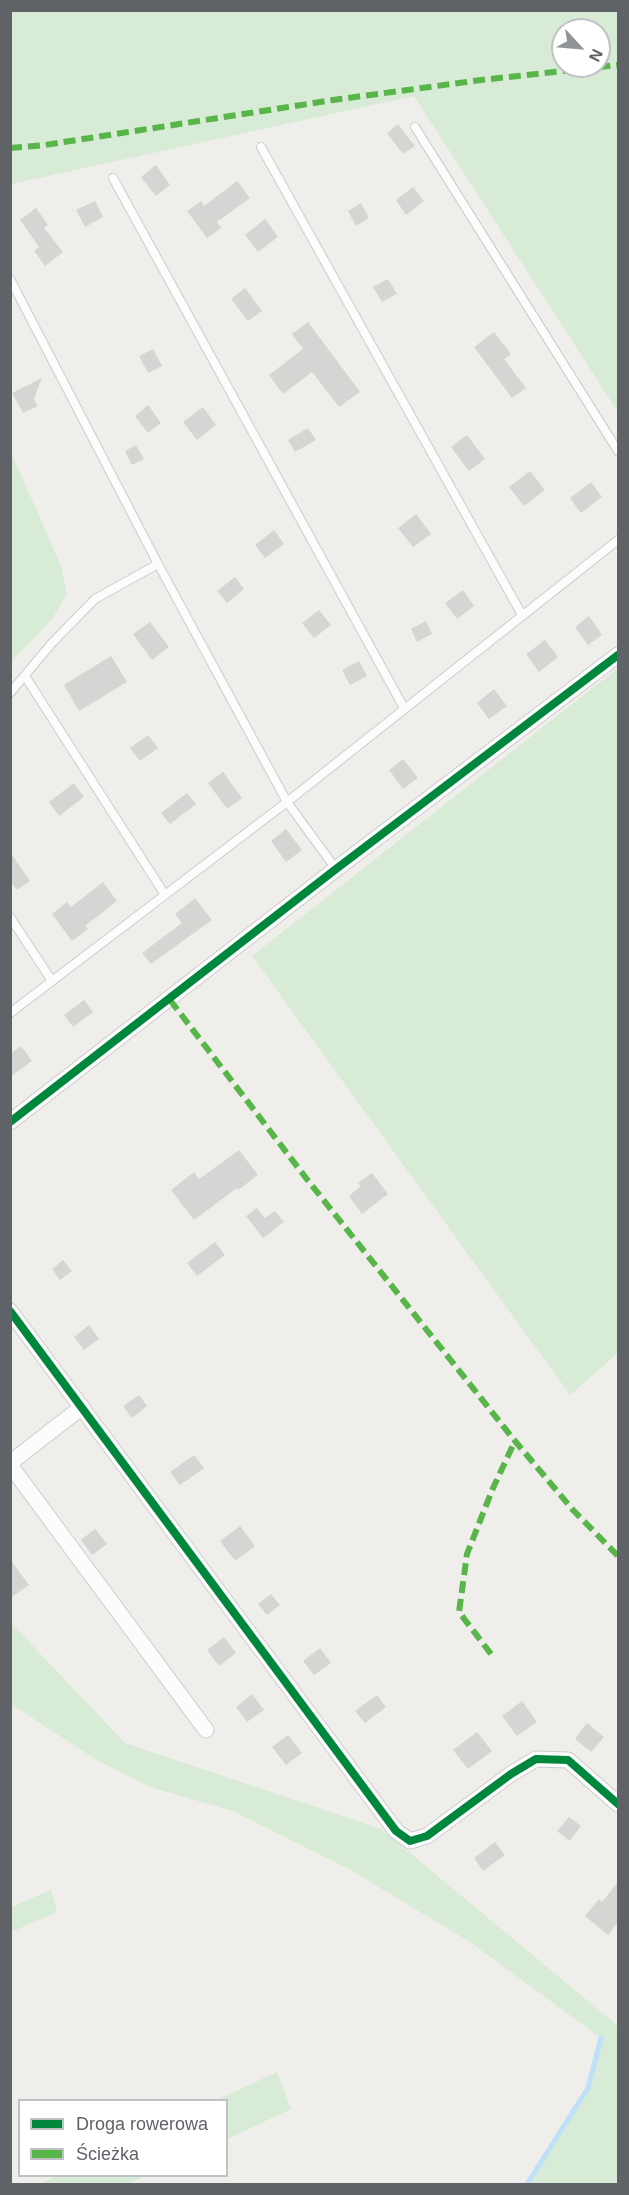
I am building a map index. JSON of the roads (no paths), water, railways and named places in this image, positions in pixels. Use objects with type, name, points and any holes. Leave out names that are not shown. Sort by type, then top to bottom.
[{"type":"street","points":[[10,1122],[618,654]]},
{"type":"street","points":[[10,1311],[396,1831],[410,1841],[427,1836],[511,1774],[536,1760],[568,1760],[618,1804]]},
{"type":"street","points":[[82,1407],[10,1464],[206,1730]]},
{"type":"lane","points":[[415,127],[618,451]]},
{"type":"lane","points":[[261,147],[522,615]]},
{"type":"lane","points":[[113,178],[404,708]]},
{"type":"lane","points":[[10,279],[158,564],[287,802],[336,870]]},
{"type":"lane","points":[[10,1013],[287,802],[618,540]]},
{"type":"lane","points":[[10,693],[52,643],[95,599],[158,564]]},
{"type":"lane","points":[[26,676],[165,895]]},
{"type":"lane","points":[[10,917],[52,981]]},
{"type":"waterway","points":[[527,2184],[588,2088],[601,2038]]}]
